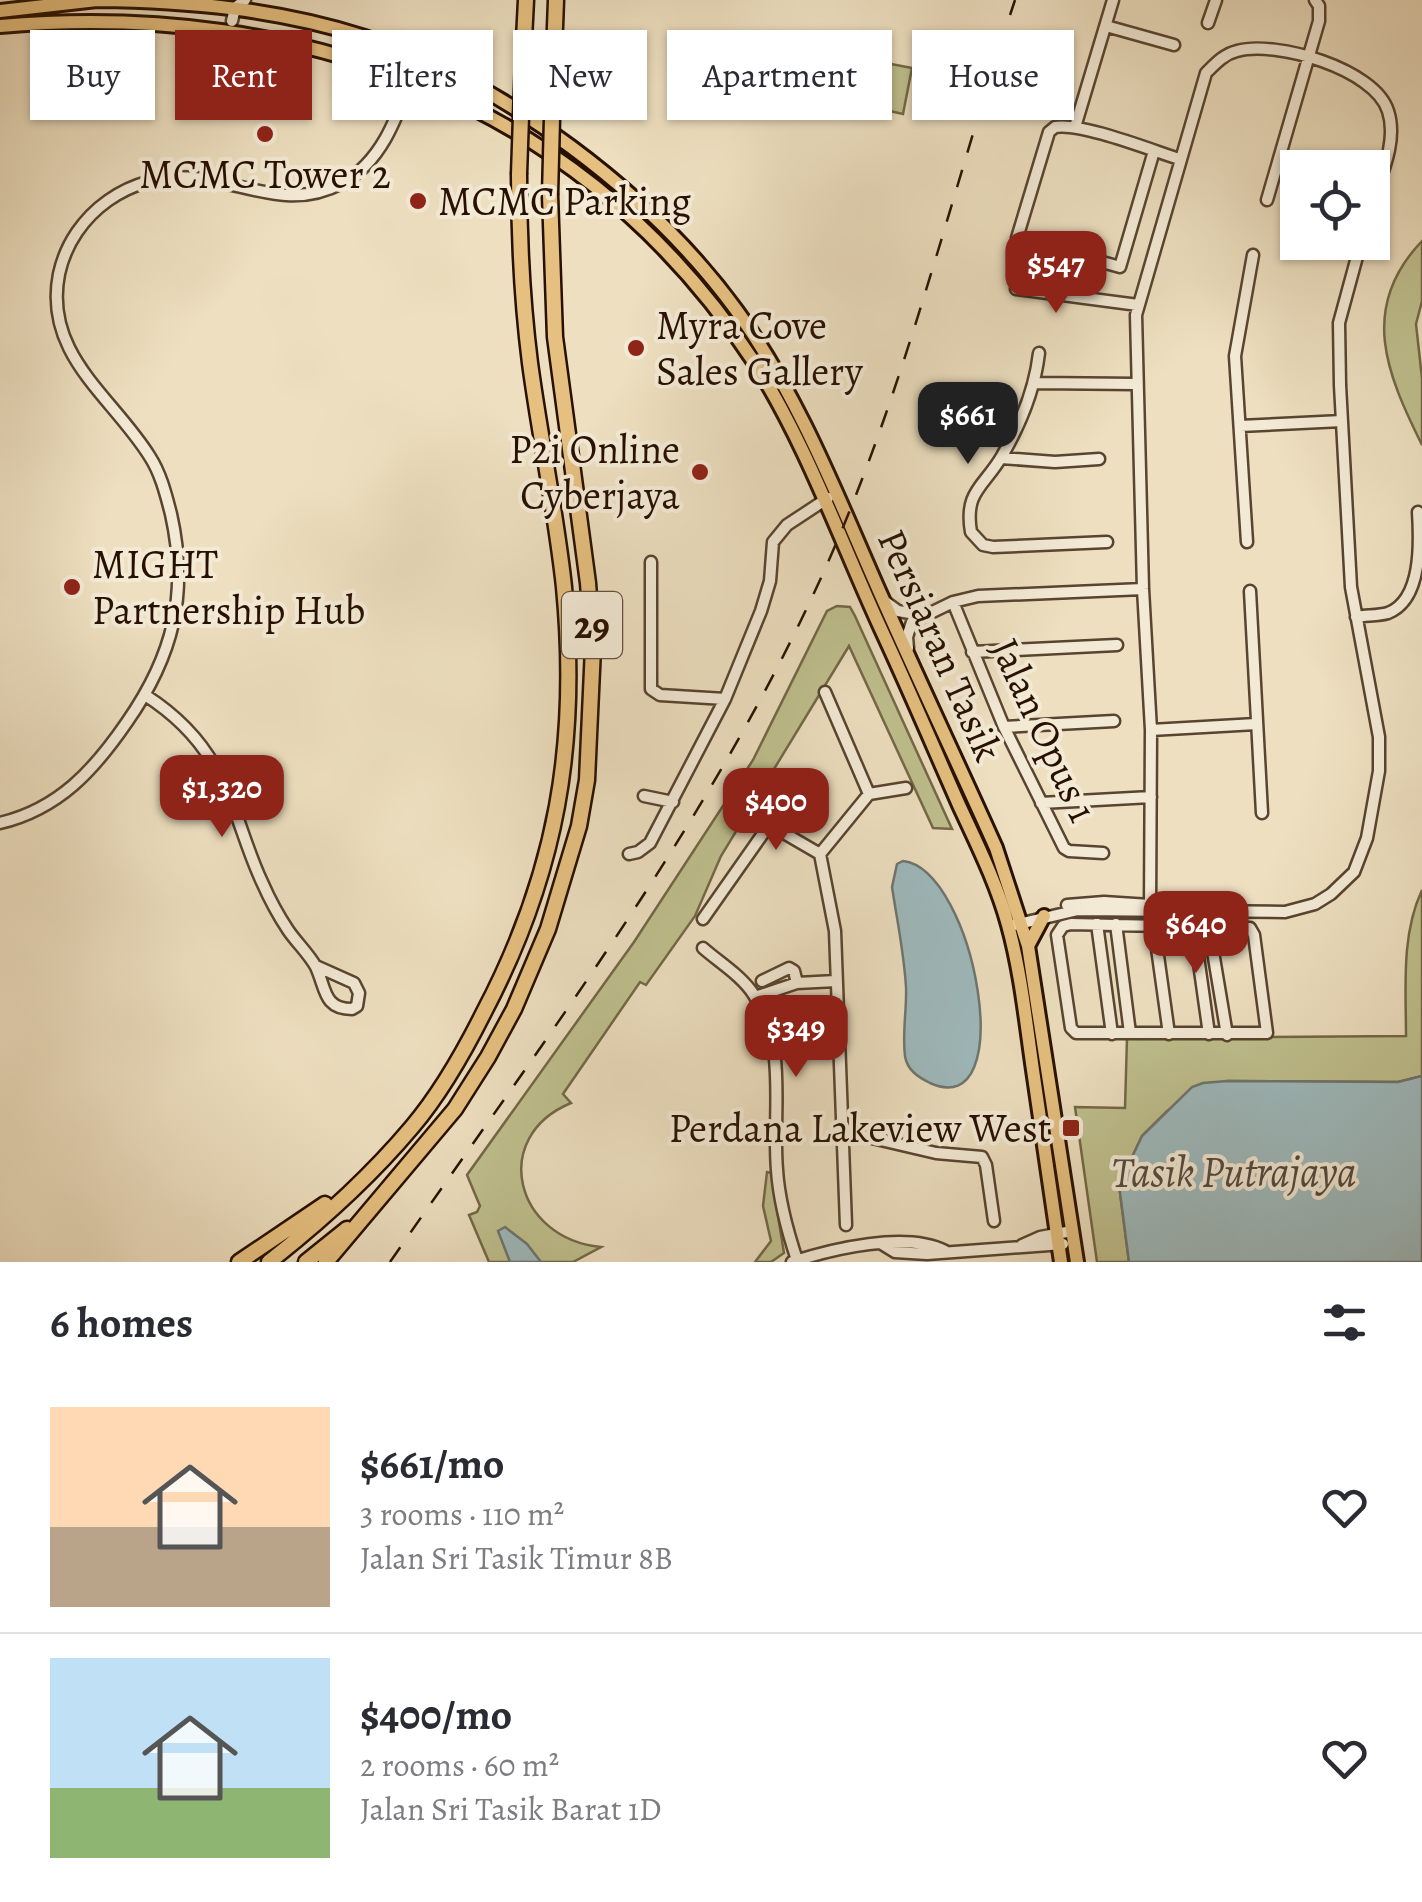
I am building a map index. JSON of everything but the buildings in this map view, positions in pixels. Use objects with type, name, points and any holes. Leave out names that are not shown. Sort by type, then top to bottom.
[{"type":"highway","points":[[518,0],[524,29]]},
{"type":"highway","name":"29","points":[[269,1262],[366,1176],[414,1126],[438,1091],[500,982],[538,885],[561,791],[568,711],[567,633],[555,513],[527,336],[519,174],[526,0]]},
{"type":"highway","name":"29","points":[[306,1262],[362,1215],[455,1109],[497,1042],[548,929],[583,806],[593,648],[555,337],[550,195],[557,5]]},
{"type":"highway","points":[[239,1262],[366,1176]]},
{"type":"highway","points":[[326,1262],[362,1215]]},
{"type":"main road","points":[[0,12],[97,0],[166,1],[243,10]]},
{"type":"main road","points":[[0,26],[103,14],[176,15],[243,10]]},
{"type":"main road","name":"Persiaran Tasik","points":[[243,10],[332,41]]},
{"type":"main road","name":"Persiaran Tasik","points":[[243,10],[368,38],[435,65],[495,98],[620,184],[654,216],[738,312],[772,365],[836,493],[1014,896],[1014,921],[1065,1238],[1076,1262]]},
{"type":"main road","name":"Persiaran Tasik","points":[[493,111],[630,215],[676,259],[768,384],[982,856],[1028,946],[1065,1238],[1061,1262]]},
{"type":"main road","points":[[1014,896],[1041,914],[1028,946]]},
{"type":"street","points":[[1075,128],[1113,0]]},
{"type":"street","points":[[1208,23],[1216,0]]},
{"type":"street","points":[[1268,200],[1310,59],[1320,14],[1315,0]]},
{"type":"street","points":[[1106,26],[1174,45]]},
{"type":"street","points":[[1153,908],[1152,730],[1143,589],[1137,310],[1202,82],[1226,55],[1262,48],[1356,74],[1374,88],[1388,111],[1388,150]]},
{"type":"street","points":[[0,823],[19,818],[73,788],[99,761],[160,668],[179,595],[176,539],[166,494],[149,455],[84,375],[64,342],[58,288],[67,250],[78,230],[100,205],[148,182],[175,176],[290,196],[344,183],[384,142],[393,120]]},
{"type":"street","points":[[1154,151],[1118,268],[1017,238],[1049,132],[1063,125],[1179,158]]},
{"type":"street","points":[[1247,542],[1236,345],[1252,255]]},
{"type":"street","points":[[1014,921],[1067,908],[1267,912],[1299,909],[1331,894],[1354,872],[1367,838],[1380,759],[1349,567],[1339,322],[1356,260]]},
{"type":"street","points":[[1016,290],[1137,310]]},
{"type":"street","points":[[1039,353],[1036,383],[1001,458],[970,498],[971,532],[983,544],[1108,542]]},
{"type":"street","points":[[1036,383],[1136,384]]},
{"type":"street","points":[[1240,426],[1342,421]]},
{"type":"street","points":[[1001,458],[1054,462],[1100,459]]},
{"type":"street","points":[[629,854],[650,843],[726,698],[770,581],[772,542],[787,525],[836,493]]},
{"type":"street","points":[[1356,616],[1386,613],[1402,602],[1420,570],[1418,512]]},
{"type":"street","points":[[652,562],[652,689],[660,695],[726,698]]},
{"type":"street","points":[[908,655],[907,637],[912,622],[953,602],[978,596],[1143,589]]},
{"type":"street","points":[[1250,591],[1262,813]]},
{"type":"street","points":[[883,599],[898,611],[928,614]]},
{"type":"street","name":"Jalan Opus 1","points":[[953,602],[1004,727],[1064,848],[1103,853]]},
{"type":"street","points":[[972,652],[1117,644]]},
{"type":"street","points":[[825,692],[870,794]]},
{"type":"street","points":[[145,696],[162,706],[199,742],[214,763],[230,794],[243,840],[263,884],[286,928],[316,966],[331,1003],[346,1009],[357,1006],[359,993],[354,983],[316,966]]},
{"type":"street","points":[[1004,727],[1114,721]]},
{"type":"street","points":[[1152,730],[1256,724]]},
{"type":"street","points":[[846,1224],[835,931],[820,854],[870,794],[906,788]]},
{"type":"street","points":[[644,796],[672,802]]},
{"type":"street","points":[[1040,803],[1151,796]]},
{"type":"street","points":[[753,815],[820,854]]},
{"type":"street","points":[[703,919],[770,825]]},
{"type":"street","points":[[1192,910],[1209,1034]]},
{"type":"street","points":[[1206,910],[1226,1034]]},
{"type":"street","points":[[1066,924],[1154,927],[1246,926],[1254,935],[1267,1033],[1073,1031],[1058,935],[1066,924]]},
{"type":"street","points":[[1097,924],[1112,1034]]},
{"type":"street","points":[[1116,924],[1130,1033]]},
{"type":"street","points":[[1154,927],[1169,1034]]},
{"type":"street","points":[[703,948],[755,997],[774,1044],[776,1170],[782,1214],[795,1261],[839,1249],[882,1244],[895,1252],[928,1254],[1065,1238]]},
{"type":"street","points":[[762,980],[789,968],[797,983]]},
{"type":"street","points":[[755,997],[797,983],[836,982]]},
{"type":"street","points":[[842,1131],[936,1153],[982,1156],[994,1221]]},
{"type":"green space","points":[[892,64],[912,68],[903,114],[892,112]]},
{"type":"green space","points":[[1422,241],[1422,301],[1416,324],[1422,378],[1422,445],[1390,367],[1385,316],[1390,291],[1402,266]]},
{"type":"green space","points":[[837,606],[850,607],[855,616],[952,829],[933,828],[849,646],[721,856],[695,916],[646,985],[640,982],[563,1094],[571,1103],[545,1119],[529,1139],[522,1161],[523,1185],[532,1207],[548,1226],[572,1240],[601,1247],[573,1262],[489,1262],[469,1215],[480,1206],[467,1175],[634,942],[753,760],[827,611]]},
{"type":"green space","points":[[1422,890],[1422,1076],[1398,1082],[1227,1081],[1167,1111],[1142,1136],[1119,1185],[1129,1262],[1097,1262],[1075,1107],[1125,1108],[1127,1038],[1406,1036],[1408,943]]},
{"type":"green space","points":[[767,1172],[771,1173],[784,1253],[771,1262],[755,1262],[771,1241],[763,1206]]},
{"type":"water","points":[[903,861],[929,875],[950,905],[967,946],[978,990],[980,1033],[974,1067],[958,1086],[930,1083],[914,1073],[906,1061],[905,974],[892,887],[897,864]]},
{"type":"water","name":"Tasik Putrajaya","points":[[1422,1076],[1422,1262],[1129,1262],[1119,1185],[1142,1136],[1192,1087],[1227,1081],[1398,1082]]},
{"type":"water","points":[[505,1227],[527,1244],[541,1262],[510,1262],[498,1231]]},
{"type":"railway","points":[[390,1262],[670,854],[770,682],[814,593],[874,448],[1015,0]]},
{"type":"place","name":"MCMC Tower 2","points":[[265,134]]},
{"type":"place","name":"MCMC Parking","points":[[418,201]]},
{"type":"place","name":"Myra Cove Sales Gallery","points":[[636,348]]},
{"type":"place","name":"P2i Online Cyberjaya","points":[[700,472]]},
{"type":"place","name":"MIGHT Partnership Hub","points":[[72,587]]},
{"type":"place","name":"Perdana Lakeview West","points":[[1071,1128]]}]
